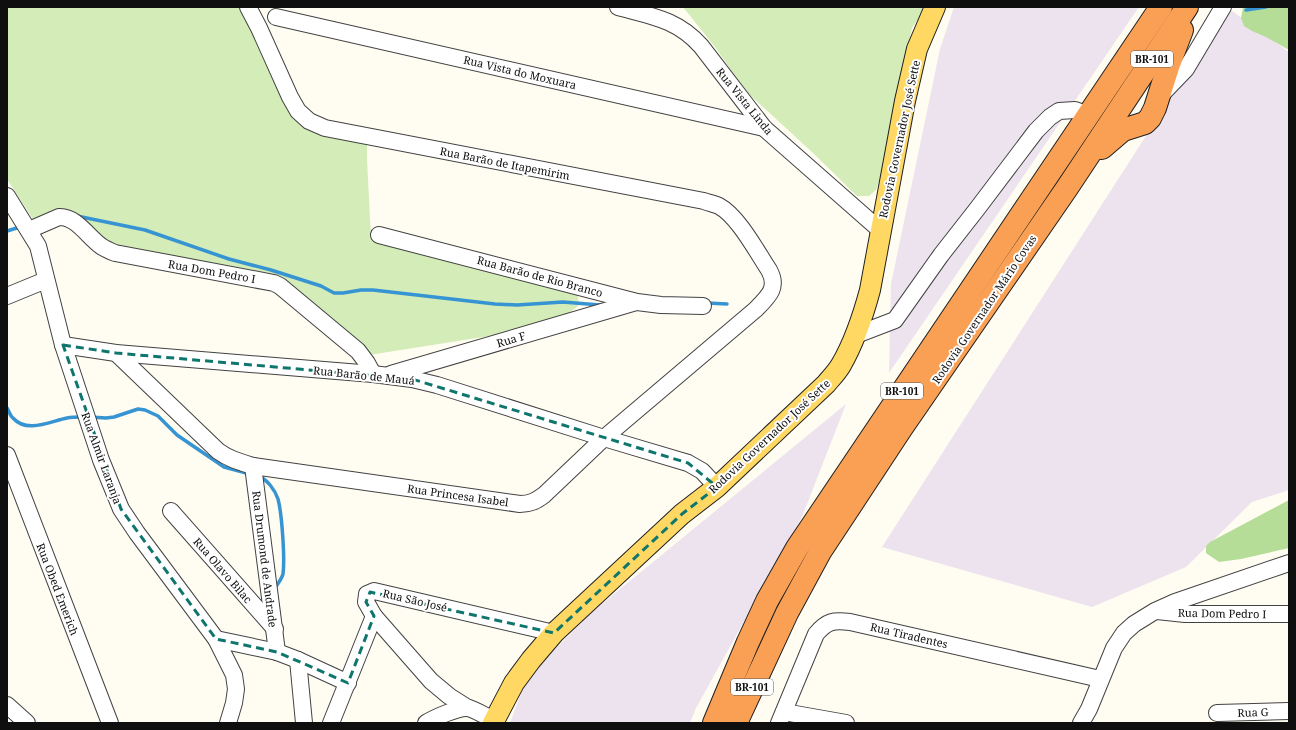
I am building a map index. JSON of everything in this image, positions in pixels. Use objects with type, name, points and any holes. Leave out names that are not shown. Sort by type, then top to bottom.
[{"type":"highway","name":"Rodovia Governador Mário Covas","points":[[714,723],[730,681],[767,601],[798,548],[1161,7]]},
{"type":"highway","name":"Rodovia Governador Mário Covas","points":[[736,723],[787,613],[820,552],[906,423],[1067,188],[1187,7]]},
{"type":"highway","points":[[1067,188],[1111,139],[1123,130],[1145,123],[1150,118],[1159,98],[1178,67],[1191,7]]},
{"type":"highway","points":[[1117,74],[1114,100],[1122,120],[1135,125]]},
{"type":"main road","name":"Rodovia Governador José Sette","points":[[493,722],[514,683],[554,633],[682,514],[717,487],[826,384],[841,366],[856,335],[870,290],[880,230],[911,73],[917,49],[935,7]]},
{"type":"street","name":"Rua Barão de Itapemirim","points":[[248,7],[290,97],[298,111],[309,121],[325,128],[689,198],[719,206],[730,214],[737,222],[773,277],[772,290],[767,298]]},
{"type":"street","name":"Rua Vista Linda","points":[[618,7],[665,20],[691,35],[764,128],[880,230]]},
{"type":"street","points":[[1178,67],[1223,7]]},
{"type":"street","points":[[259,28],[278,12]]},
{"type":"street","name":"Rua Vista do Moxuara","points":[[278,12],[764,128]]},
{"type":"street","points":[[856,335],[896,320],[941,255],[1036,131],[1050,117],[1059,111],[1075,110],[1089,115]]},
{"type":"street","name":"Rua Almir Laranja","points":[[7,196],[40,250],[46,280],[63,345],[101,460],[121,509],[137,533],[216,639],[234,676],[236,689],[228,723]]},
{"type":"street","name":"Rua Dom Pedro I","points":[[29,230],[59,217],[64,217],[73,221],[101,247],[115,253],[274,283],[280,286],[358,351],[379,375]]},
{"type":"street","name":"Rua Barão de Rio Branco","points":[[379,235],[637,302],[661,305],[702,306]]},
{"type":"street","points":[[7,296],[46,280]]},
{"type":"street","name":"Rua Princesa Isabel","points":[[116,353],[218,451],[229,458],[253,466],[520,504],[529,504],[537,501],[544,495],[604,438],[755,310],[767,298]]},
{"type":"street","name":"Rua F","points":[[379,375],[637,302]]},
{"type":"street","name":"Rua Barão de Mauá","points":[[63,345],[116,353],[379,375],[437,385],[688,463],[702,471],[717,487]]},
{"type":"street","name":"Rua Obed Emerich","points":[[7,455],[110,723]]},
{"type":"street","name":"Rua Drumond de Andrade","points":[[253,466],[277,652]]},
{"type":"street","name":"Rua Olavo Bilac","points":[[171,511],[275,629]]},
{"type":"street","points":[[1081,723],[1089,709],[1114,648],[1124,633],[1155,611],[1175,602],[1289,563]]},
{"type":"street","name":"Rua São José","points":[[374,616],[366,602],[367,594],[374,591],[554,633]]},
{"type":"street","name":"Rua Dom Pedro I","points":[[1155,611],[1185,614],[1289,614]]},
{"type":"street","points":[[331,723],[374,616],[431,681],[449,696],[493,722]]},
{"type":"street","name":"Rua Tiradentes","points":[[782,717],[816,634],[822,626],[829,622],[839,620],[1100,679]]},
{"type":"street","points":[[216,639],[277,652],[348,683]]},
{"type":"street","points":[[298,660],[304,723]]},
{"type":"street","points":[[7,705],[27,723]]},
{"type":"street","points":[[426,723],[433,718],[446,713],[468,708]]},
{"type":"street","name":"Rua G","points":[[1217,713],[1289,711]]},
{"type":"street","points":[[782,717],[846,723]]},
{"type":"highlighted area","points":[[63,345],[116,353],[412,379],[688,463],[717,487],[682,514],[554,633],[370,592],[366,602],[374,616],[348,683],[277,652],[216,639],[121,509]]},
{"type":"shaded area","points":[[954,7],[1139,7],[889,373],[891,284],[940,49]]},
{"type":"shaded area","points":[[1228,8],[1289,52],[1289,490],[1252,502],[1186,567],[1092,607],[882,547]]},
{"type":"shaded area","points":[[846,404],[802,517],[696,708],[690,723],[510,723],[527,677],[592,612]]},
{"type":"green space","points":[[7,7],[240,7],[285,103],[300,125],[367,142],[371,238],[577,290],[579,305],[553,326],[369,355],[333,318],[268,273],[107,245],[72,212],[33,219],[7,179]]},
{"type":"green space","points":[[683,7],[926,7],[912,28],[881,175],[876,190],[869,196],[857,196],[750,95],[715,47]]},
{"type":"green space","points":[[1243,7],[1289,7],[1289,50],[1244,26],[1241,18]]},
{"type":"green space","points":[[1289,500],[1289,548],[1241,559],[1219,562],[1206,553],[1206,546],[1210,542]]},
{"type":"waterway","points":[[1246,10],[1266,7]]},
{"type":"waterway","points":[[77,216],[145,230],[229,259],[271,270],[321,286],[334,293],[373,290],[495,304],[517,305],[563,302],[600,305]]},
{"type":"waterway","points":[[7,231],[20,227]]},
{"type":"waterway","points":[[707,303],[727,304]]},
{"type":"waterway","points":[[7,408],[10,415],[19,423],[32,426],[67,418],[82,417]]},
{"type":"waterway","points":[[90,417],[114,417],[138,409],[145,410],[158,416],[177,435],[224,467],[250,474]]},
{"type":"waterway","points":[[258,476],[267,482],[275,492],[281,515],[284,567],[283,575],[277,585]]}]
